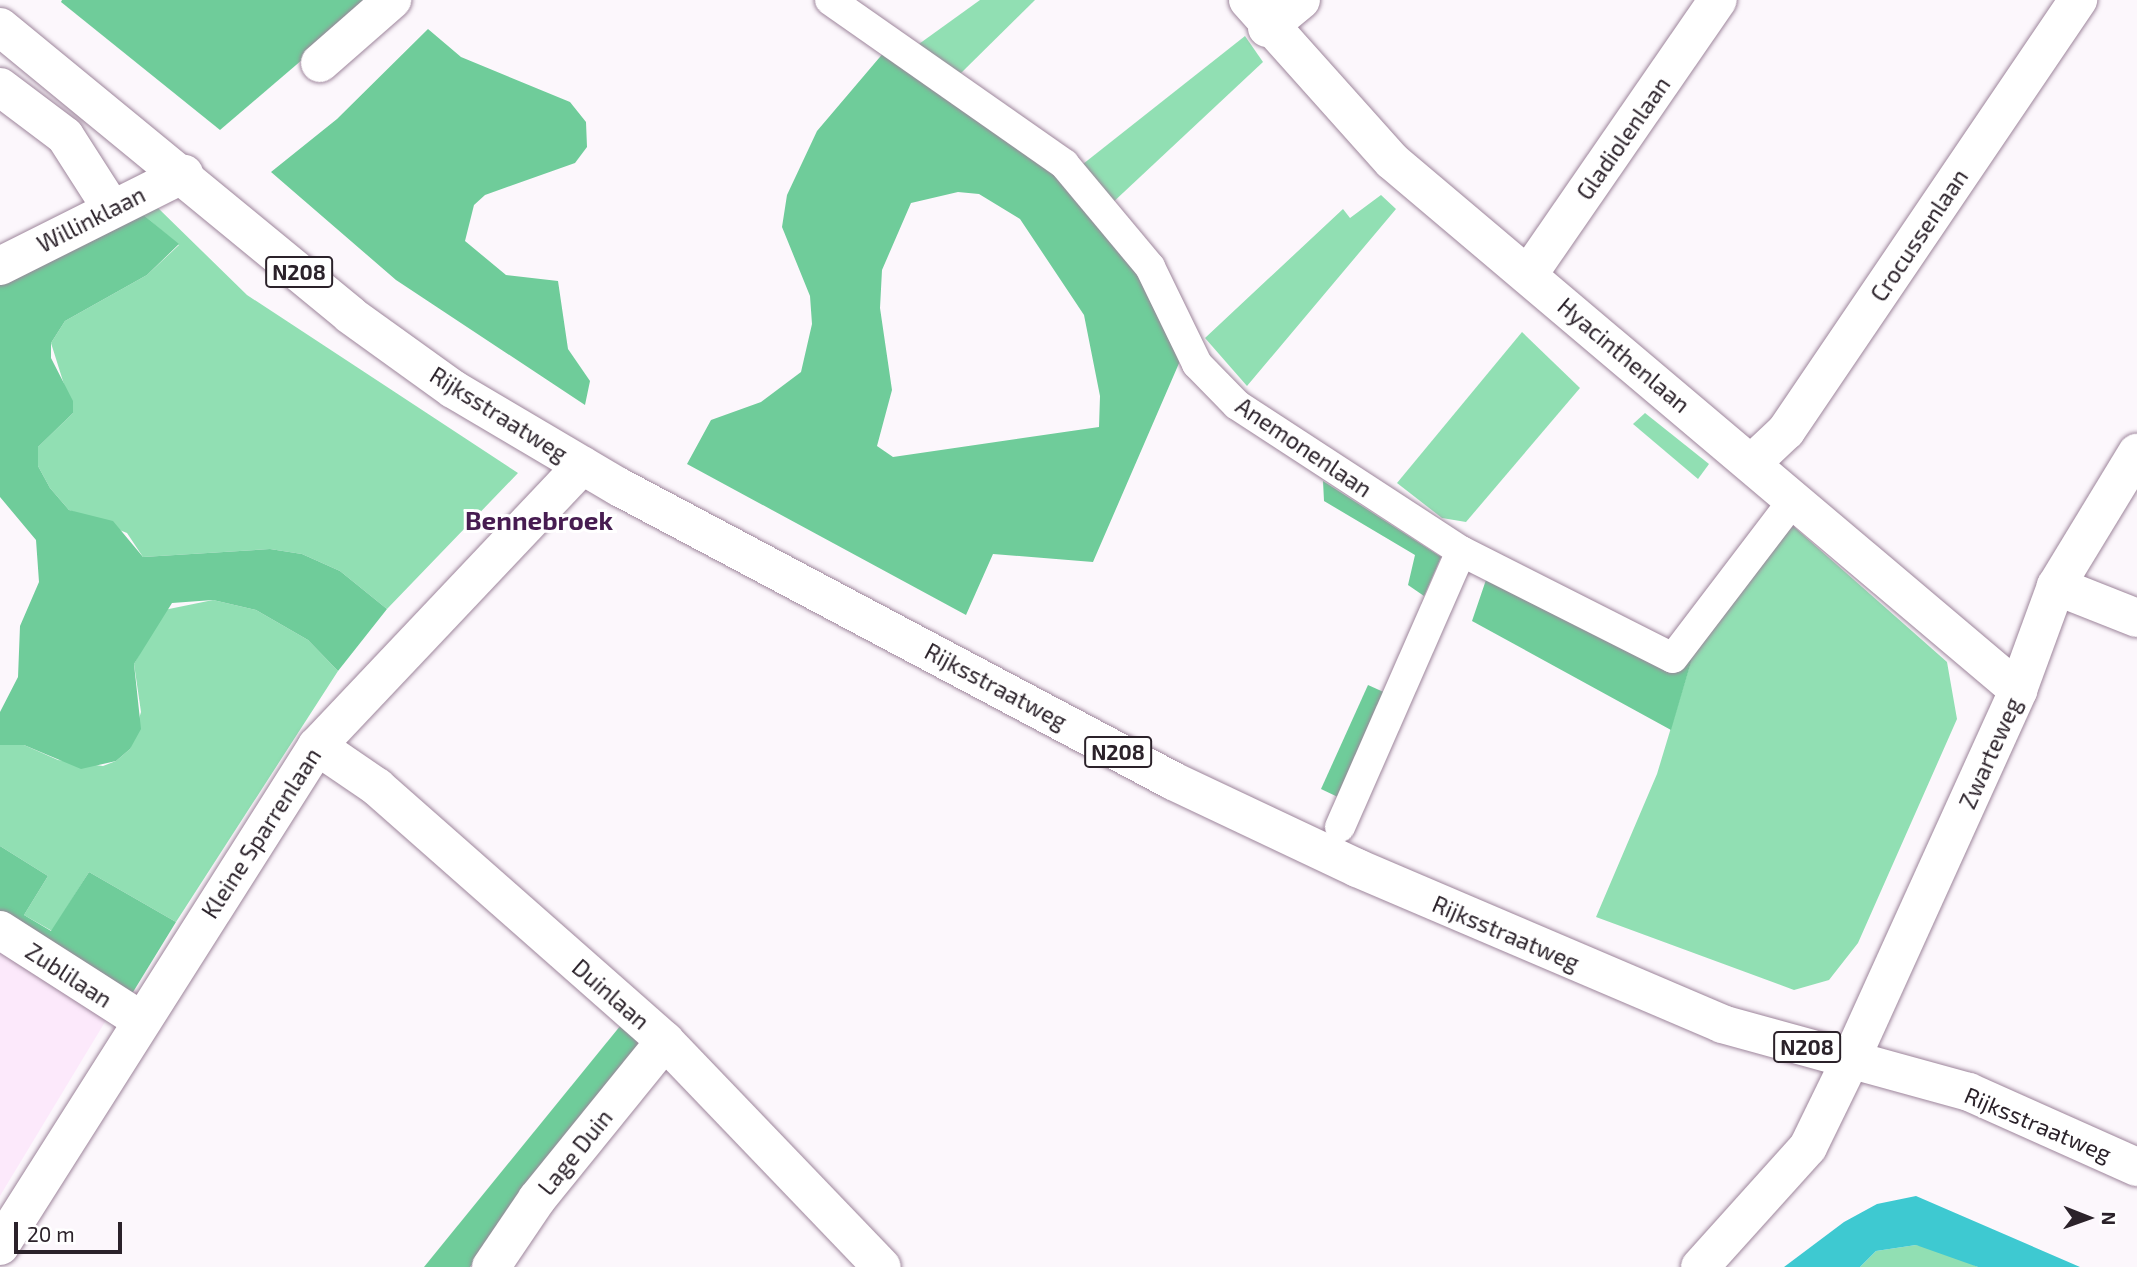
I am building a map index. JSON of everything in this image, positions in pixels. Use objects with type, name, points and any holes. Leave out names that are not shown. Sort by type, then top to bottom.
[{"type":"street","points":[[320,63],[392,0]]},
{"type":"street","name":"Anemonenlaan","points":[[830,0],[1064,164],[1150,267],[1198,364],[1237,405],[1461,551],[1673,658],[1792,502]]},
{"type":"street","points":[[1258,14],[1301,0]]},
{"type":"street","name":"Gladiolenlaan","points":[[1528,275],[1718,0]]},
{"type":"street","name":"Crocussenlaan","points":[[1752,463],[1786,431],[2078,0]]},
{"type":"street","name":"Hyacinthenlaan","points":[[1258,14],[1392,161],[1752,463],[1792,502],[2018,691]]},
{"type":"street","name":"Rijksstraatweg","points":[[0,27],[184,174],[349,315],[453,389],[582,466],[1173,782],[1356,868],[1723,1024],[1969,1092],[2137,1167]]},
{"type":"street","points":[[0,87],[65,135],[111,208]]},
{"type":"street","name":"Willinklaan","points":[[0,266],[111,208],[184,174]]},
{"type":"street","name":"Zwarteweg","points":[[1700,1267],[1808,1147],[1851,1059],[2018,691],[2056,586],[2137,453]]},
{"type":"street","name":"Kleine Sparrenlaan","points":[[0,1246],[139,1019],[317,746],[582,466]]},
{"type":"street","points":[[1340,827],[1461,551]]},
{"type":"street","points":[[2056,586],[2137,618]]},
{"type":"street","name":"Duinlaan","points":[[317,746],[377,787],[665,1041],[882,1267]]},
{"type":"street","name":"Zublilaan","points":[[0,930],[139,1019]]},
{"type":"street","name":"Lage Duin","points":[[491,1267],[537,1199],[665,1041]]},
{"type":"shaded area","points":[[0,947],[108,1017],[0,1196]]},
{"type":"green space","points":[[62,0],[372,0],[220,130],[61,2]]},
{"type":"green space","points":[[980,0],[1035,0],[959,75],[912,49]]},
{"type":"green space","points":[[428,29],[461,57],[570,102],[586,122],[587,147],[575,163],[485,195],[474,205],[465,241],[506,275],[558,281],[568,349],[590,381],[585,405],[396,280],[271,172],[337,119]]},
{"type":"green space","points":[[1245,36],[1263,62],[1109,206],[1083,164]]},
{"type":"green space","points":[[885,51],[1040,157],[1136,273],[1183,354],[1093,562],[993,554],[966,615],[687,464],[711,420],[761,402],[801,372],[812,324],[810,296],[782,227],[787,195],[817,131]],"holes":[[[958,192],[979,194],[1020,219],[1084,315],[1100,396],[1099,427],[893,457],[877,446],[892,390],[880,308],[882,270],[911,203]]]},
{"type":"green space","points":[[1381,195],[1396,209],[1247,386],[1205,338],[1343,209],[1350,218]]},
{"type":"green space","points":[[158,208],[247,295],[518,473],[387,609],[340,571],[302,554],[270,549],[143,557],[127,533],[69,510],[50,488],[38,466],[38,447],[73,413],[51,343],[65,321],[147,275],[179,245],[141,213]]},
{"type":"green space","points":[[141,213],[179,244],[147,275],[65,321],[51,343],[51,358],[73,401],[73,413],[38,447],[38,466],[50,488],[69,510],[113,521],[143,557],[270,549],[302,554],[340,571],[387,609],[338,671],[308,640],[256,610],[213,600],[172,603],[134,664],[141,729],[130,749],[116,761],[81,769],[24,745],[0,745],[0,712],[18,677],[20,626],[39,582],[36,540],[0,497],[0,284]]},
{"type":"green space","points":[[1522,332],[1580,388],[1466,522],[1442,518],[1397,483]]},
{"type":"green space","points":[[1645,413],[1709,464],[1698,479],[1633,424]]},
{"type":"green space","points":[[1323,481],[1441,557],[1424,596],[1408,585],[1415,555],[1324,501]]},
{"type":"green space","points":[[1793,526],[1947,662],[1957,719],[1858,943],[1829,980],[1794,990],[1596,917],[1657,774],[1699,635]]},
{"type":"green space","points":[[1488,574],[1674,666],[1699,635],[1671,730],[1472,621]]},
{"type":"green space","points":[[213,600],[256,610],[308,640],[338,671],[176,922],[89,872],[52,931],[24,915],[48,876],[0,846],[0,745],[24,745],[58,760],[103,766],[116,761],[130,749],[141,712],[134,664],[164,610]]},
{"type":"green space","points":[[1368,685],[1388,694],[1342,799],[1321,789]]},
{"type":"green space","points":[[0,846],[48,876],[24,915],[51,931],[89,872],[176,922],[130,997],[0,915]]},
{"type":"green space","points":[[625,1020],[646,1040],[470,1267],[424,1267]]},
{"type":"green space","points":[[1916,1245],[1937,1248],[1978,1267],[1860,1267],[1876,1251]]},
{"type":"water","points":[[1916,1196],[2080,1267],[1978,1267],[1916,1245],[1876,1251],[1860,1267],[1784,1267],[1844,1222],[1877,1204]]},
{"type":"district","name":"Bennebroek","points":[[539,520]]}]
